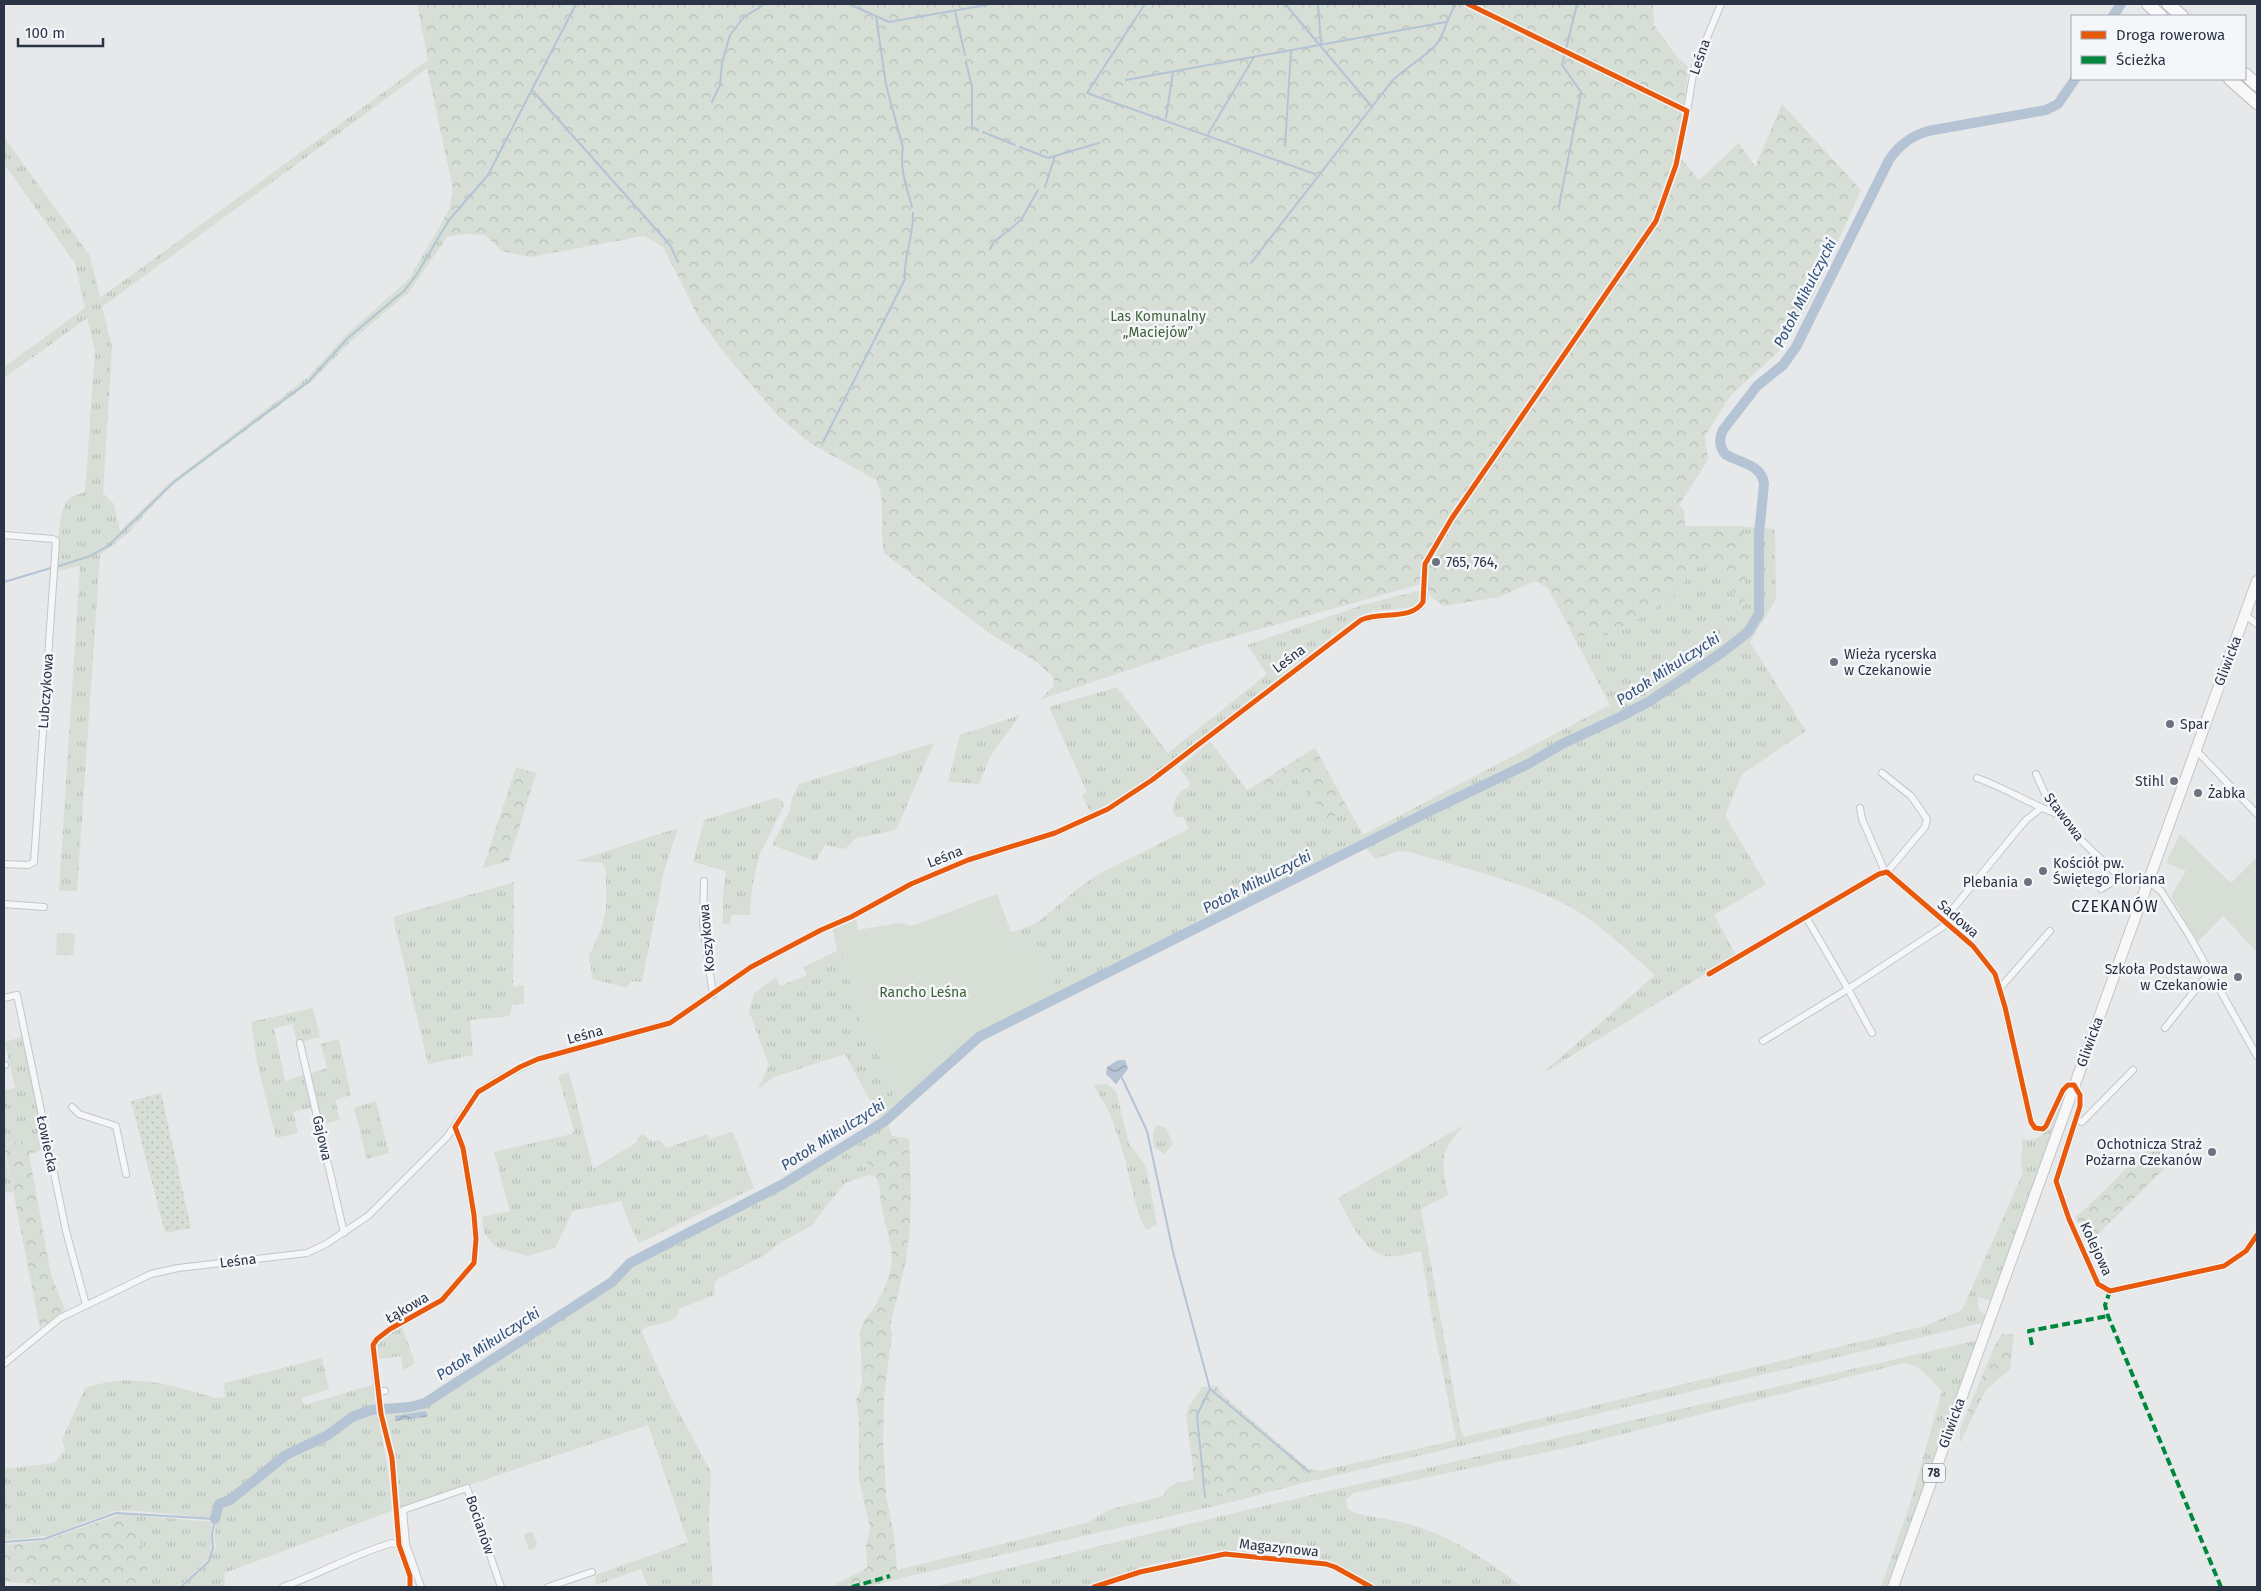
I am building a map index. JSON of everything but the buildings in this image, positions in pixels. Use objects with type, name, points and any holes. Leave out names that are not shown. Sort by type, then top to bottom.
[{"type":"highway","points":[[2148,4],[2160,15]]},
{"type":"highway","points":[[2168,4],[2181,15]]},
{"type":"highway","points":[[2246,75],[2257,85]]},
{"type":"highway","points":[[2231,80],[2257,103]]},
{"type":"main road","name":"Gliwicka","points":[[1892,1587],[2257,581]]},
{"type":"street","name":"Leśna","points":[[1686,111],[1694,69],[1721,4]]},
{"type":"street","name":"Lubczykowa","points":[[4,535],[53,539],[56,541],[34,862],[28,866],[4,864]]},
{"type":"street","name":"Leśna","points":[[4,1364],[52,1324],[86,1305],[157,1273],[178,1268],[307,1253],[321,1247],[368,1216],[455,1127],[478,1092],[513,1070],[538,1059],[670,1023],[751,967],[821,930],[851,917],[911,884],[968,860],[1055,833],[1108,809],[1152,780],[1361,620],[1374,615],[1413,612],[1419,608],[1423,602],[1425,588]]},
{"type":"street","points":[[2245,615],[2257,624]]},
{"type":"street","points":[[2195,749],[2203,755],[2257,814]]},
{"type":"street","points":[[1709,974],[1886,872],[1925,827],[1927,819],[1911,796],[1882,773]]},
{"type":"street","name":"Stawowa","points":[[2036,774],[2047,798],[2086,845],[2120,877],[2147,884]]},
{"type":"street","points":[[1977,778],[1999,786],[2041,808],[2060,815]]},
{"type":"street","points":[[1860,808],[1862,819],[1886,872]]},
{"type":"street","points":[[1763,1041],[1848,989],[1945,922],[2015,833],[2041,808]]},
{"type":"street","name":"Sadowa","points":[[1886,872],[1945,922],[1984,959],[1995,974],[2000,988],[2025,1099],[2031,1122],[2035,1128],[2043,1129],[2046,1126],[2063,1090],[2068,1085],[2074,1085]]},
{"type":"street","points":[[2100,889],[2120,877]]},
{"type":"street","name":"Koszykowa","points":[[704,881],[703,925],[713,995]]},
{"type":"street","points":[[2147,884],[2153,885],[2161,891],[2257,1056]]},
{"type":"street","points":[[4,904],[44,907]]},
{"type":"street","points":[[1806,917],[1872,1033]]},
{"type":"street","points":[[2000,988],[2050,931]]},
{"type":"street","points":[[2164,1028],[2210,974]]},
{"type":"street","name":"Łowiecka","points":[[4,998],[17,996],[66,1231],[86,1305]]},
{"type":"street","name":"Gajowa","points":[[300,1043],[344,1233]]},
{"type":"street","points":[[2076,1120],[2082,1122],[2133,1070]]},
{"type":"street","name":"Kolejowa","points":[[2074,1085],[2080,1095],[2080,1106],[2056,1181],[2098,1284],[2104,1289],[2110,1291],[2224,1266],[2246,1251],[2257,1235]]},
{"type":"street","points":[[72,1107],[79,1114],[116,1126],[126,1174]]},
{"type":"street","name":"Łąkowa","points":[[385,1391],[378,1391],[373,1348],[375,1341],[390,1329],[442,1300],[475,1260],[474,1215],[463,1148],[455,1127]]},
{"type":"street","name":"Bocianów","points":[[421,1587],[406,1544],[404,1510],[467,1488],[502,1587]]},
{"type":"street","points":[[284,1587],[317,1575],[329,1567],[392,1543],[398,1545],[410,1576],[410,1587]]},
{"type":"street","name":"Magazynowa","points":[[1094,1587],[1133,1573],[1225,1554],[1326,1564],[1371,1587]]},
{"type":"street","points":[[548,1587],[592,1572]]},
{"type":"green space","name":"Las Komunalny „Maciejów”","points":[[417,4],[1653,4],[1654,25],[1677,57],[1689,68],[1676,153],[1699,180],[1739,143],[1755,167],[1782,104],[1861,190],[1811,301],[1779,351],[1731,395],[1705,436],[1708,460],[1679,505],[1684,510],[1685,526],[1736,526],[1742,530],[1751,553],[1745,576],[1745,603],[1740,612],[1725,565],[1696,567],[1673,596],[1642,617],[1607,635],[1575,636],[1548,588],[1535,581],[1499,597],[1444,606],[1431,597],[1425,577],[1421,584],[1207,644],[1041,699],[1053,686],[1054,678],[1038,663],[989,633],[884,553],[882,506],[876,480],[810,443],[779,417],[726,355],[700,320],[663,247],[644,236],[530,257],[502,251],[485,235],[465,234],[447,237],[442,233],[440,226],[449,209],[453,189],[427,68],[428,60]]},
{"type":"green space","points":[[428,60],[427,68],[406,84],[102,307],[112,347],[103,493],[114,504],[120,531],[167,485],[308,377],[346,335],[409,279],[440,226],[442,233],[447,237],[409,292],[351,341],[311,382],[169,488],[126,535],[100,555],[77,891],[59,891],[80,566],[57,571],[56,563],[59,528],[63,510],[70,498],[85,492],[95,350],[87,318],[4,378],[4,367],[85,308],[75,263],[4,164],[4,137],[90,256],[100,298]]},
{"type":"green space","points":[[1736,526],[1775,529],[1776,599],[1750,642],[1806,731],[1742,774],[1725,816],[1766,884],[1714,915],[1736,955],[1543,1073],[1655,975],[1603,930],[1569,906],[1512,882],[1410,852],[1398,851],[1375,859],[1365,847],[1364,842],[1060,995],[1036,947],[1023,951],[1016,931],[1037,923],[1081,886],[1099,874],[1189,829],[1183,817],[1177,817],[1173,812],[1176,797],[1188,788],[1190,782],[1179,768],[1210,741],[1247,790],[1257,784],[1261,788],[1279,787],[1282,780],[1288,775],[1294,776],[1328,820],[1349,810],[1363,835],[1610,705],[1548,588],[1581,635],[1607,635],[1642,617],[1673,596],[1696,567],[1725,565],[1740,611],[1745,603],[1745,576],[1751,553],[1742,530]]},
{"type":"green space","points":[[1421,590],[1420,600],[1413,607],[1374,611],[1357,617],[1147,780],[1091,814],[1082,795],[1087,792],[1049,707],[1117,687],[1168,753],[1267,674],[1247,645],[1363,605]]},
{"type":"green space","points":[[1020,715],[990,757],[979,784],[948,782],[960,735]]},
{"type":"green space","points":[[934,743],[896,830],[856,838],[845,849],[825,845],[816,861],[772,845],[790,810],[792,798],[799,784]]},
{"type":"green space","points":[[1315,748],[1349,810],[1328,820],[1294,776],[1288,775],[1275,791],[1261,788],[1257,784]]},
{"type":"green space","points":[[516,767],[536,773],[509,861],[483,868]]},
{"type":"green space","points":[[775,798],[783,801],[784,805],[759,856],[752,888],[750,915],[731,915],[730,925],[723,923],[723,895],[726,871],[693,862],[704,820]]},
{"type":"green space","points":[[678,828],[664,871],[642,982],[631,981],[627,988],[593,979],[589,956],[601,930],[606,910],[606,872],[603,863],[576,861]]},
{"type":"green space","points":[[2180,834],[2231,883],[2257,857],[2256,951],[2223,916],[2198,942],[2171,896],[2186,871],[2166,863]]},
{"type":"green space","points":[[514,882],[513,987],[524,985],[524,1004],[512,1005],[510,1016],[470,1020],[473,1055],[428,1064],[393,917]]},
{"type":"green space","name":"Rancho Leśna","points":[[997,894],[1011,932],[1016,931],[1024,951],[1036,946],[1060,995],[979,1035],[898,1109],[875,1044],[867,1043],[841,950],[837,950],[833,929],[856,919],[858,930],[900,923],[912,926]]},
{"type":"green space","points":[[57,933],[75,934],[73,955],[56,955]]},
{"type":"green space","points":[[841,949],[867,1043],[875,1043],[898,1109],[881,1121],[845,1054],[774,1077],[758,1089],[769,1065],[749,1011],[754,993],[776,977],[780,986],[807,975],[804,967]]},
{"type":"green space","points":[[313,1008],[320,1037],[297,1043],[293,1024],[274,1028],[285,1081],[306,1074],[314,1107],[293,1112],[298,1133],[276,1138],[257,1062],[251,1022]]},
{"type":"green space","points":[[22,1037],[44,1136],[4,1145],[4,1090],[15,1088],[5,1042]]},
{"type":"green space","points":[[339,1039],[351,1095],[335,1100],[340,1120],[320,1125],[309,1074],[327,1068],[321,1044]]},
{"type":"green space","points":[[569,1072],[593,1169],[637,1142],[637,1138],[643,1134],[651,1141],[660,1140],[666,1148],[708,1134],[709,1139],[733,1132],[754,1188],[639,1243],[621,1201],[573,1211],[555,1248],[528,1256],[496,1247],[484,1233],[482,1217],[510,1211],[494,1152],[572,1134],[574,1131],[558,1076]]},
{"type":"green space","points":[[1107,1084],[1116,1091],[1129,1144],[1146,1166],[1157,1224],[1148,1230],[1139,1214],[1124,1154],[1112,1120],[1094,1085]]},
{"type":"green space","points":[[2068,1091],[1991,1301],[1978,1297],[1978,1310],[1986,1315],[1982,1323],[1303,1483],[1309,1469],[1320,1471],[1456,1439],[1433,1324],[1421,1251],[1395,1256],[1377,1253],[1370,1248],[1357,1232],[1338,1198],[1464,1125],[1450,1143],[1444,1157],[1443,1164],[1448,1195],[1421,1209],[1460,1427],[1464,1437],[1925,1326],[1962,1310],[2023,1173],[2021,1166],[2022,1139],[2031,1140],[2044,1132],[2053,1118],[2063,1092]]},
{"type":"green space","points":[[161,1093],[191,1228],[165,1233],[131,1101]]},
{"type":"green space","points":[[376,1101],[389,1153],[367,1159],[354,1108]]},
{"type":"green space","points":[[887,1122],[892,1136],[866,1155],[869,1175],[845,1183],[811,1226],[780,1243],[763,1256],[719,1278],[715,1282],[714,1295],[679,1309],[678,1314],[670,1321],[641,1330],[669,1394],[711,1472],[709,1524],[713,1587],[648,1587],[641,1569],[596,1585],[595,1575],[688,1542],[648,1425],[394,1510],[224,1573],[225,1587],[183,1587],[209,1562],[216,1546],[214,1536],[217,1519],[221,1511],[288,1455],[328,1438],[353,1419],[378,1413],[393,1498],[383,1412],[416,1408],[432,1402],[608,1287],[633,1263],[783,1185]]},
{"type":"green space","points":[[1157,1125],[1166,1128],[1173,1144],[1164,1154],[1154,1147],[1153,1133]]},
{"type":"green space","points":[[44,1136],[46,1149],[29,1154],[51,1275],[65,1310],[40,1328],[4,1145]]},
{"type":"green space","points":[[892,1136],[909,1139],[911,1195],[906,1261],[890,1326],[892,1334],[884,1396],[883,1441],[886,1495],[894,1535],[897,1570],[846,1587],[835,1587],[836,1584],[867,1568],[866,1547],[870,1528],[859,1479],[859,1420],[856,1400],[862,1381],[860,1333],[864,1320],[874,1308],[885,1287],[891,1268],[892,1252],[880,1199],[879,1184],[875,1176],[869,1175],[866,1155]]},
{"type":"green space","points":[[2154,1141],[2171,1162],[2091,1241],[2075,1217]]},
{"type":"green space","points":[[4,1151],[13,1192],[4,1193]]},
{"type":"green space","points":[[401,1324],[415,1363],[403,1371],[401,1356],[379,1359],[376,1357],[375,1343]]},
{"type":"green space","points":[[2002,1334],[2014,1334],[2010,1369],[1985,1391],[1960,1443],[1960,1429],[1995,1345]]},
{"type":"green space","points":[[1978,1340],[1887,1587],[1881,1587],[1909,1507],[1942,1391],[1920,1369],[1904,1363],[1575,1446],[1353,1493],[1346,1500],[1348,1509],[1352,1512],[1405,1523],[1452,1541],[1495,1567],[1522,1587],[1376,1587],[1347,1570],[1319,1559],[1229,1551],[1156,1563],[1082,1587],[933,1587],[1234,1513]]},
{"type":"green space","points":[[322,1358],[329,1389],[301,1398],[305,1405],[375,1384],[378,1406],[357,1411],[346,1417],[325,1434],[305,1445],[286,1450],[244,1486],[222,1501],[215,1509],[211,1518],[137,1511],[115,1511],[48,1536],[4,1540],[4,1469],[54,1463],[65,1450],[62,1440],[85,1388],[103,1383],[136,1381],[167,1385],[216,1398],[225,1397],[224,1383]]},
{"type":"green space","points":[[1216,1386],[1225,1397],[1309,1469],[1303,1483],[1232,1502],[1214,1488],[1196,1461],[1192,1460],[1186,1416],[1188,1408],[1202,1387]]},
{"type":"green space","points":[[1192,1460],[1196,1461],[1214,1488],[1232,1502],[905,1577],[869,1587],[846,1587],[897,1570],[1086,1523],[1111,1509],[1164,1496],[1168,1488],[1194,1479]]},
{"type":"green space","points":[[121,1514],[212,1522],[209,1558],[179,1587],[149,1587],[145,1549]]},
{"type":"green space","points":[[121,1514],[145,1549],[149,1587],[58,1587],[4,1581],[4,1545],[43,1541]]},
{"type":"green space","points":[[529,1532],[533,1533],[537,1543],[535,1548],[529,1550],[524,1535]]},
{"type":"water","points":[[1118,1060],[1125,1060],[1128,1069],[1116,1084],[1106,1074],[1107,1067]]},
{"type":"water","points":[[425,1411],[428,1415],[426,1417],[395,1421],[395,1416]]},
{"type":"waterway","points":[[56,567],[90,556],[108,546],[175,481],[309,381],[348,338],[405,290],[417,274],[449,220],[488,175],[576,4]]},
{"type":"waterway","points":[[712,102],[720,85],[722,63],[730,35],[744,17],[765,4]]},
{"type":"waterway","points":[[849,4],[889,22],[992,4]]},
{"type":"waterway","points":[[1145,4],[1087,93],[1315,174]]},
{"type":"waterway","points":[[1285,4],[1372,107]]},
{"type":"waterway","points":[[1318,4],[1321,44]]},
{"type":"waterway","points":[[1251,263],[1392,81],[1435,46],[1456,4]]},
{"type":"waterway","points":[[1559,206],[1581,92],[1562,65],[1577,4]]},
{"type":"waterway","name":"Potok Mikulczycki","points":[[2114,15],[2121,4]]},
{"type":"waterway","points":[[955,11],[965,55]]},
{"type":"waterway","points":[[876,16],[886,85],[903,148],[903,170],[912,207]]},
{"type":"waterway","points":[[1126,80],[1446,22]]},
{"type":"waterway","points":[[1285,146],[1291,51]]},
{"type":"waterway","points":[[1208,134],[1254,57]]},
{"type":"waterway","points":[[966,62],[972,87],[972,127],[978,130]]},
{"type":"waterway","points":[[1166,118],[1173,72]]},
{"type":"waterway","name":"Potok Mikulczycki","points":[[215,1519],[219,1504],[230,1500],[286,1455],[328,1435],[352,1417],[371,1410],[410,1407],[425,1403],[612,1282],[630,1263],[783,1184],[885,1121],[979,1037],[1438,807],[1528,764],[1562,744],[1620,717],[1650,701],[1724,651],[1748,632],[1759,614],[1759,534],[1764,484],[1759,472],[1754,468],[1725,454],[1720,442],[1723,430],[1757,386],[1783,365],[1796,347],[1889,160],[1897,150],[1911,138],[1928,131],[2046,110],[2058,104],[2074,80]]},
{"type":"waterway","points":[[532,90],[670,245],[678,262]]},
{"type":"waterway","points":[[983,132],[1015,145]]},
{"type":"waterway","points":[[1020,147],[1048,158],[1099,143]]},
{"type":"waterway","points":[[1045,187],[1055,156]]},
{"type":"waterway","points":[[990,249],[994,242],[1021,220],[1038,190]]},
{"type":"waterway","points":[[823,442],[905,279],[913,213]]},
{"type":"waterway","points":[[4,582],[51,568]]},
{"type":"waterway","points":[[1122,1078],[1147,1131],[1174,1256],[1210,1389],[1309,1472]]},
{"type":"waterway","points":[[1205,1497],[1197,1415],[1210,1389]]},
{"type":"waterway","points":[[4,1542],[44,1539],[116,1513],[215,1519],[212,1535],[213,1548],[209,1561],[181,1587]]},
{"type":"marked path","points":[[2110,1291],[2105,1305],[2108,1316],[2221,1587]]},
{"type":"marked path","points":[[2032,1345],[2029,1331],[2108,1316]]},
{"type":"marked path","points":[[852,1587],[890,1576]]},
{"type":"cycle path","points":[[410,1587],[410,1576],[399,1545],[392,1458],[381,1414],[373,1345],[377,1339],[390,1329],[442,1300],[474,1263],[476,1239],[474,1215],[463,1148],[455,1127],[478,1092],[520,1067],[538,1059],[670,1023],[751,967],[821,930],[851,917],[911,884],[968,860],[1055,833],[1108,809],[1152,780],[1361,620],[1369,617],[1411,612],[1423,602],[1425,564],[1452,518],[1656,221],[1676,165],[1687,111],[1468,4]]},
{"type":"cycle path","points":[[1709,974],[1879,874],[1887,872],[1973,946],[1995,974],[2005,1007],[2031,1122],[2035,1128],[2043,1129],[2046,1126],[2063,1090],[2068,1085],[2074,1085],[2080,1095],[2080,1106],[2056,1181],[2069,1219],[2098,1284],[2110,1291],[2224,1266],[2246,1251],[2257,1235]]},
{"type":"cycle path","points":[[1094,1587],[1140,1572],[1225,1554],[1326,1564],[1371,1587]]},
{"type":"place","name":"765, 764,","points":[[1436,562]]},
{"type":"place","name":"Wieża rycerska w Czekanowie","points":[[1834,662]]},
{"type":"place","name":"Spar","points":[[2170,724]]},
{"type":"place","name":"Stihl","points":[[2174,781]]},
{"type":"place","name":"Żabka","points":[[2198,793]]},
{"type":"place","name":"Kościół pw. Świętego Floriana","points":[[2043,871]]},
{"type":"place","name":"Plebania","points":[[2028,882]]},
{"type":"place","name":"Szkoła Podstawowa w Czekanowie","points":[[2238,977]]},
{"type":"place","name":"Ochotnicza Straż Pożarna Czekanów","points":[[2212,1152]]},
{"type":"district","name":"CZEKANÓW","points":[[2115,906]]}]
